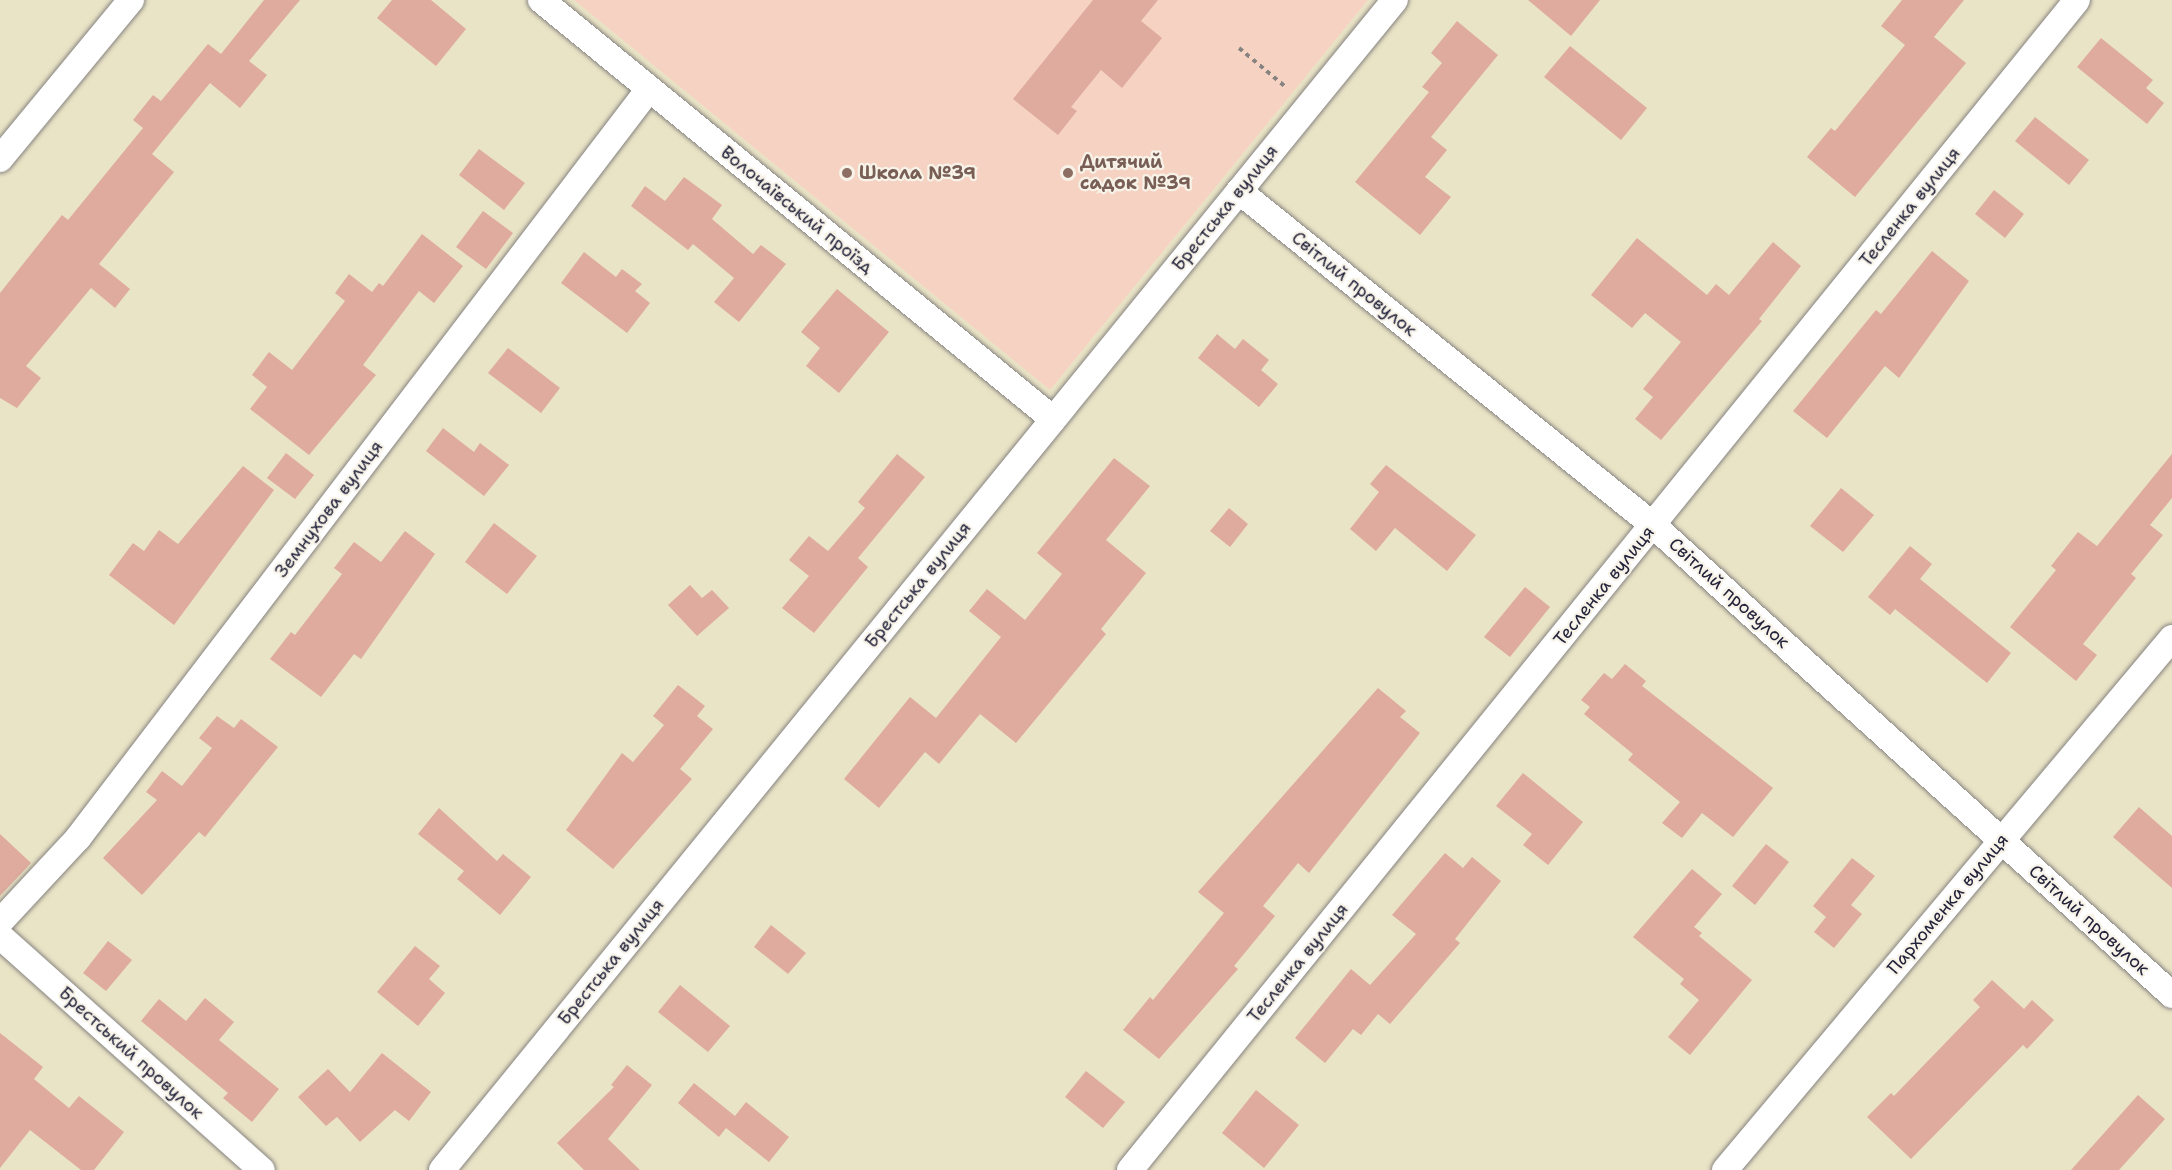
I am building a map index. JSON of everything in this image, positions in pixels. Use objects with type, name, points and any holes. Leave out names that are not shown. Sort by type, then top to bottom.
[{"type":"street","points":[[0,159],[131,0]]},
{"type":"street","name":"Волочаївський проїзд","points":[[541,0],[1053,419]]},
{"type":"street","name":"Брестська вулиця","points":[[442,1170],[1395,0]]},
{"type":"street","name":"Тесленка вулиця","points":[[1130,1170],[2077,0]]},
{"type":"street","name":"Земнухова вулиця","points":[[0,922],[78,838],[649,88]]},
{"type":"street","name":"Світлий провулок","points":[[1239,191],[1653,525],[2172,995]]},
{"type":"street","name":"Пархоменка вулиця","points":[[1725,1170],[2172,638]]},
{"type":"street","name":"Брестський провулок","points":[[0,936],[262,1170]]},
{"type":"path","points":[[1239,48],[1309,105]]},
{"type":"shaded area","name":"Дитячий садок №39","points":[[574,0],[1368,0],[1050,390]]},
{"type":"building","points":[[264,0],[300,0],[249,61],[267,75],[240,108],[210,83],[152,154],[174,172],[99,264],[130,289],[115,308],[91,288],[26,366],[41,378],[17,408],[0,398],[0,293],[62,215],[68,220],[143,128],[133,120],[153,95],[161,101],[208,44],[221,54]]},
{"type":"building","points":[[392,0],[431,0],[466,29],[436,66],[377,18]]},
{"type":"building","points":[[1093,0],[1158,0],[1141,21],[1162,38],[1122,88],[1101,70],[1071,107],[1077,111],[1058,135],[1013,99]]},
{"type":"building","points":[[1528,0],[1600,0],[1571,36]]},
{"type":"building","points":[[1902,0],[1964,0],[1934,37],[1966,63],[1855,197],[1807,157],[1831,128],[1835,131],[1905,45],[1881,26]]},
{"type":"building","points":[[1457,21],[1498,55],[1431,137],[1447,150],[1425,177],[1451,197],[1420,235],[1355,182],[1429,92],[1422,87],[1442,63],[1431,53]]},
{"type":"building","points":[[2101,38],[2153,80],[2146,88],[2164,103],[2147,124],[2077,67]]},
{"type":"building","points":[[1570,46],[1647,108],[1621,140],[1544,77]]},
{"type":"building","points":[[2035,117],[2089,160],[2069,185],[2015,141]]},
{"type":"building","points":[[479,149],[525,183],[504,210],[459,175]]},
{"type":"building","points":[[684,177],[722,205],[712,219],[753,254],[761,245],[786,264],[739,322],[714,302],[734,278],[693,244],[688,250],[631,206],[645,186],[665,201]]},
{"type":"building","points":[[1994,190],[2024,214],[2005,238],[1975,214]]},
{"type":"building","points":[[483,211],[513,233],[486,269],[456,247]]},
{"type":"building","points":[[422,234],[463,266],[434,303],[419,291],[363,365],[376,375],[309,455],[250,409],[267,387],[252,375],[269,352],[292,370],[345,301],[335,293],[349,274],[372,292],[379,283],[383,286]]},
{"type":"building","points":[[1637,238],[1707,295],[1716,284],[1729,295],[1773,242],[1801,266],[1759,319],[1762,321],[1661,440],[1635,419],[1653,397],[1643,389],[1681,342],[1645,313],[1632,328],[1591,295]]},
{"type":"building","points":[[1932,251],[1969,281],[1899,378],[1885,366],[1827,438],[1793,411],[1876,310],[1881,314]]},
{"type":"building","points":[[584,252],[616,277],[622,269],[642,284],[635,291],[650,303],[627,333],[561,283]]},
{"type":"building","points":[[837,289],[889,332],[839,393],[806,366],[820,348],[801,332]]},
{"type":"building","points":[[1217,334],[1235,349],[1243,339],[1269,360],[1261,370],[1278,384],[1259,407],[1198,358]]},
{"type":"building","points":[[508,348],[560,388],[541,413],[488,373]]},
{"type":"building","points":[[443,428],[474,452],[480,443],[509,465],[484,496],[426,451]]},
{"type":"building","points":[[286,453],[314,475],[295,499],[267,478]]},
{"type":"building","points":[[897,454],[925,477],[858,558],[868,567],[814,633],[782,608],[809,576],[789,560],[809,536],[828,551],[865,508],[858,502]]},
{"type":"building","points":[[2172,454],[2172,498],[2150,525],[2163,535],[2131,574],[2136,578],[2083,644],[2097,655],[2076,681],[2010,627],[2056,570],[2051,566],[2078,532],[2097,546]]},
{"type":"building","points":[[1114,458],[1150,486],[1106,540],[1146,573],[1101,629],[1106,634],[1016,743],[980,714],[939,764],[925,752],[879,808],[844,779],[910,697],[936,718],[1001,637],[969,611],[987,589],[1025,620],[1062,574],[1037,553]]},
{"type":"building","points":[[1386,465],[1476,535],[1447,571],[1395,528],[1376,551],[1350,529],[1379,492],[1370,484]]},
{"type":"building","points":[[243,466],[274,490],[174,625],[109,575],[133,543],[144,551],[159,530],[178,544]]},
{"type":"building","points":[[1841,488],[1874,515],[1843,552],[1810,526]]},
{"type":"building","points":[[1229,508],[1248,524],[1230,547],[1210,531]]},
{"type":"building","points":[[494,523],[537,556],[507,594],[465,562]]},
{"type":"building","points":[[405,531],[435,554],[361,659],[354,654],[321,697],[270,659],[291,632],[295,635],[342,574],[334,568],[354,542],[381,562]]},
{"type":"building","points":[[1910,546],[1932,564],[1920,579],[2011,653],[1987,683],[1895,609],[1890,615],[1868,597]]},
{"type":"building","points":[[690,585],[702,598],[712,590],[729,608],[697,636],[668,605]]},
{"type":"building","points":[[1525,587],[1550,607],[1510,657],[1484,637]]},
{"type":"building","points":[[1625,664],[1646,681],[1642,686],[1773,788],[1733,837],[1702,813],[1682,838],[1662,823],[1680,802],[1628,760],[1633,754],[1584,714],[1590,707],[1581,700],[1604,673],[1612,679]]},
{"type":"building","points":[[678,685],[705,706],[697,716],[713,729],[680,769],[692,779],[613,869],[566,830],[622,753],[633,762],[664,725],[653,716]]},
{"type":"building","points":[[1378,688],[1406,711],[1400,717],[1420,733],[1309,873],[1298,863],[1263,906],[1275,916],[1234,966],[1238,969],[1159,1059],[1123,1030],[1150,997],[1153,1000],[1224,913],[1198,892]]},
{"type":"building","points":[[217,716],[234,728],[241,719],[278,747],[205,837],[199,832],[142,895],[103,858],[157,800],[146,792],[162,771],[182,786],[212,748],[199,738]]},
{"type":"building","points":[[1523,773],[1583,822],[1548,865],[1523,845],[1532,834],[1496,806]]},
{"type":"building","points":[[2139,807],[2172,836],[2172,888],[2113,837]]},
{"type":"building","points":[[439,808],[497,861],[503,854],[531,877],[500,915],[457,879],[464,871],[418,834]]},
{"type":"building","points":[[0,834],[31,863],[0,896]]},
{"type":"building","points":[[1766,844],[1789,862],[1755,905],[1732,886]]},
{"type":"building","points":[[1445,853],[1463,868],[1472,857],[1501,881],[1455,939],[1460,943],[1390,1024],[1378,1014],[1361,1035],[1353,1029],[1325,1063],[1295,1038],[1351,969],[1370,985],[1416,934],[1392,915]]},
{"type":"building","points":[[1852,858],[1875,876],[1851,905],[1862,914],[1834,948],[1814,932],[1826,917],[1813,906]]},
{"type":"building","points":[[1692,869],[1722,894],[1694,927],[1702,933],[1699,936],[1752,980],[1690,1055],[1668,1037],[1699,1000],[1680,984],[1684,979],[1633,937]]},
{"type":"building","points":[[771,925],[806,953],[788,974],[754,947]]},
{"type":"building","points":[[108,941],[132,960],[106,991],[83,973]]},
{"type":"building","points":[[415,946],[440,966],[429,979],[445,993],[418,1026],[377,992]]},
{"type":"building","points":[[1992,980],[2024,1009],[2032,1000],[2054,1020],[2027,1049],[2023,1045],[1911,1159],[1867,1117],[1891,1093],[1894,1096],[1980,1007],[1973,1000]]},
{"type":"building","points":[[680,985],[730,1026],[708,1052],[658,1012]]},
{"type":"building","points":[[205,998],[234,1022],[219,1040],[279,1089],[252,1122],[223,1098],[228,1093],[141,1021],[159,999],[186,1021]]},
{"type":"building","points":[[0,1033],[43,1067],[34,1079],[69,1108],[79,1096],[124,1132],[94,1170],[81,1170],[30,1130],[0,1168]]},
{"type":"building","points":[[382,1053],[431,1092],[409,1121],[395,1110],[360,1142],[337,1117],[326,1126],[298,1097],[328,1069],[350,1092]]},
{"type":"building","points":[[627,1065],[652,1085],[608,1139],[640,1170],[584,1170],[557,1143],[614,1087],[611,1085]]},
{"type":"building","points":[[1086,1071],[1125,1102],[1103,1128],[1065,1097]]},
{"type":"building","points":[[694,1083],[735,1116],[746,1102],[789,1137],[769,1162],[726,1128],[719,1137],[678,1103]]},
{"type":"building","points":[[1256,1090],[1299,1125],[1264,1168],[1222,1133]]},
{"type":"building","points":[[2138,1095],[2165,1119],[2119,1170],[2071,1170]]},
{"type":"place","name":"Школа №39","points":[[847,173]]},
{"type":"place","name":"Дитячий садок №39","points":[[1068,173]]}]
